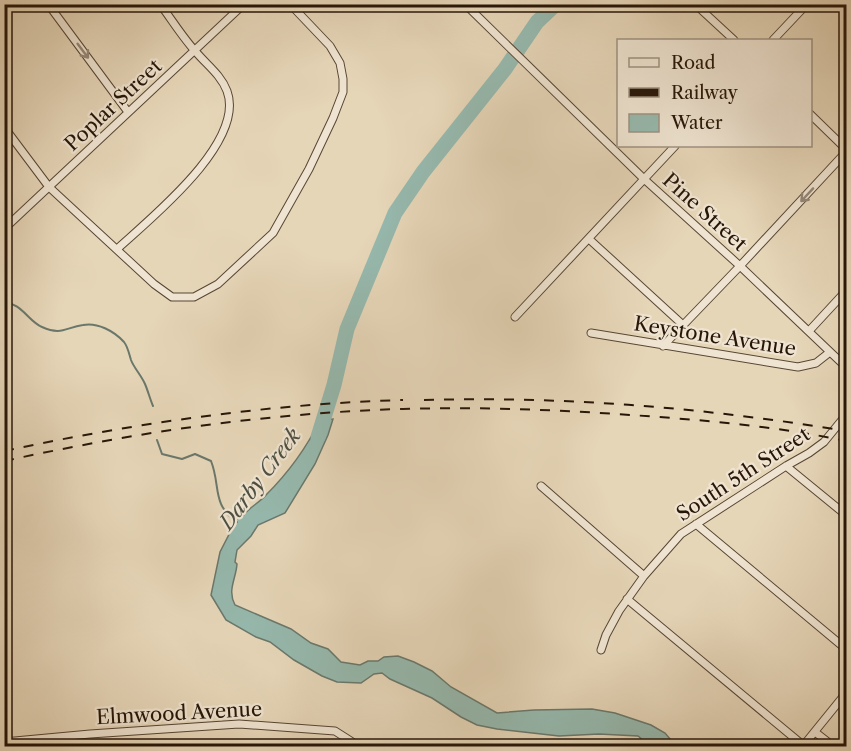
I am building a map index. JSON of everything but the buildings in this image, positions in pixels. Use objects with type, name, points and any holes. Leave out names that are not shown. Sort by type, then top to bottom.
[{"type":"street","points":[[48,4],[128,112]]},
{"type":"street","points":[[117,249],[195,176],[227,125],[230,108],[228,93],[222,81],[195,52],[160,4]]},
{"type":"street","points":[[4,127],[50,187],[154,284],[172,297],[194,297],[218,284],[273,233],[309,169],[343,92],[340,63],[330,46],[290,4]]},
{"type":"street","name":"Pine Street","points":[[465,4],[644,179],[846,367]]},
{"type":"street","points":[[695,4],[733,39]]},
{"type":"street","points":[[774,39],[807,4]]},
{"type":"street","name":"Poplar Street","points":[[4,229],[195,52],[242,5]]},
{"type":"street","points":[[663,346],[846,151],[812,116]]},
{"type":"street","points":[[515,317],[674,147]]},
{"type":"street","points":[[588,238],[683,325]]},
{"type":"street","points":[[809,331],[846,291]]},
{"type":"street","name":"Keystone Avenue","points":[[591,333],[802,367],[816,363],[830,352]]},
{"type":"street","name":"South 5th Street","points":[[601,650],[611,624],[627,599],[681,534],[819,446],[846,415]]},
{"type":"street","points":[[786,466],[846,515]]},
{"type":"street","points":[[541,486],[644,576]]},
{"type":"street","points":[[696,524],[846,649]]},
{"type":"street","points":[[627,599],[804,746],[846,693]]},
{"type":"street","name":"Elmwood Avenue","points":[[4,742],[239,723],[335,731],[358,746],[423,747]]},
{"type":"street","points":[[815,732],[833,747]]},
{"type":"water","points":[[333,419],[315,464],[285,513],[258,525],[237,550],[232,589],[235,605],[291,629],[311,643],[328,649],[341,662],[360,665],[368,661],[378,661],[384,657],[398,656],[414,662],[432,671],[451,687],[497,713],[592,709],[615,713],[651,725],[665,733],[671,740],[672,746],[650,746],[638,736],[599,734],[559,736],[477,725],[432,698],[382,673],[374,674],[361,683],[337,682],[322,676],[294,660],[270,642],[226,620],[211,595],[220,552],[238,517],[242,517],[282,478],[303,450],[320,420]]},
{"type":"waterway","name":"Darby Creek","points":[[318,437],[334,385],[347,329],[395,213],[423,172],[505,69],[537,22],[556,4]]},
{"type":"waterway","points":[[4,303],[15,305],[37,324],[49,330],[59,331],[88,324],[105,328],[115,334],[124,342],[153,406]]},
{"type":"waterway","points":[[157,440],[162,454],[182,459],[195,454],[211,461],[220,501],[223,508],[237,522]]},
{"type":"railway","points":[[4,451],[202,416],[302,406],[403,400]]},
{"type":"railway","points":[[424,400],[530,400],[636,405],[741,416],[846,431]]},
{"type":"railway","points":[[4,461],[114,439],[263,418],[424,408],[548,410],[712,421],[846,441]]}]
